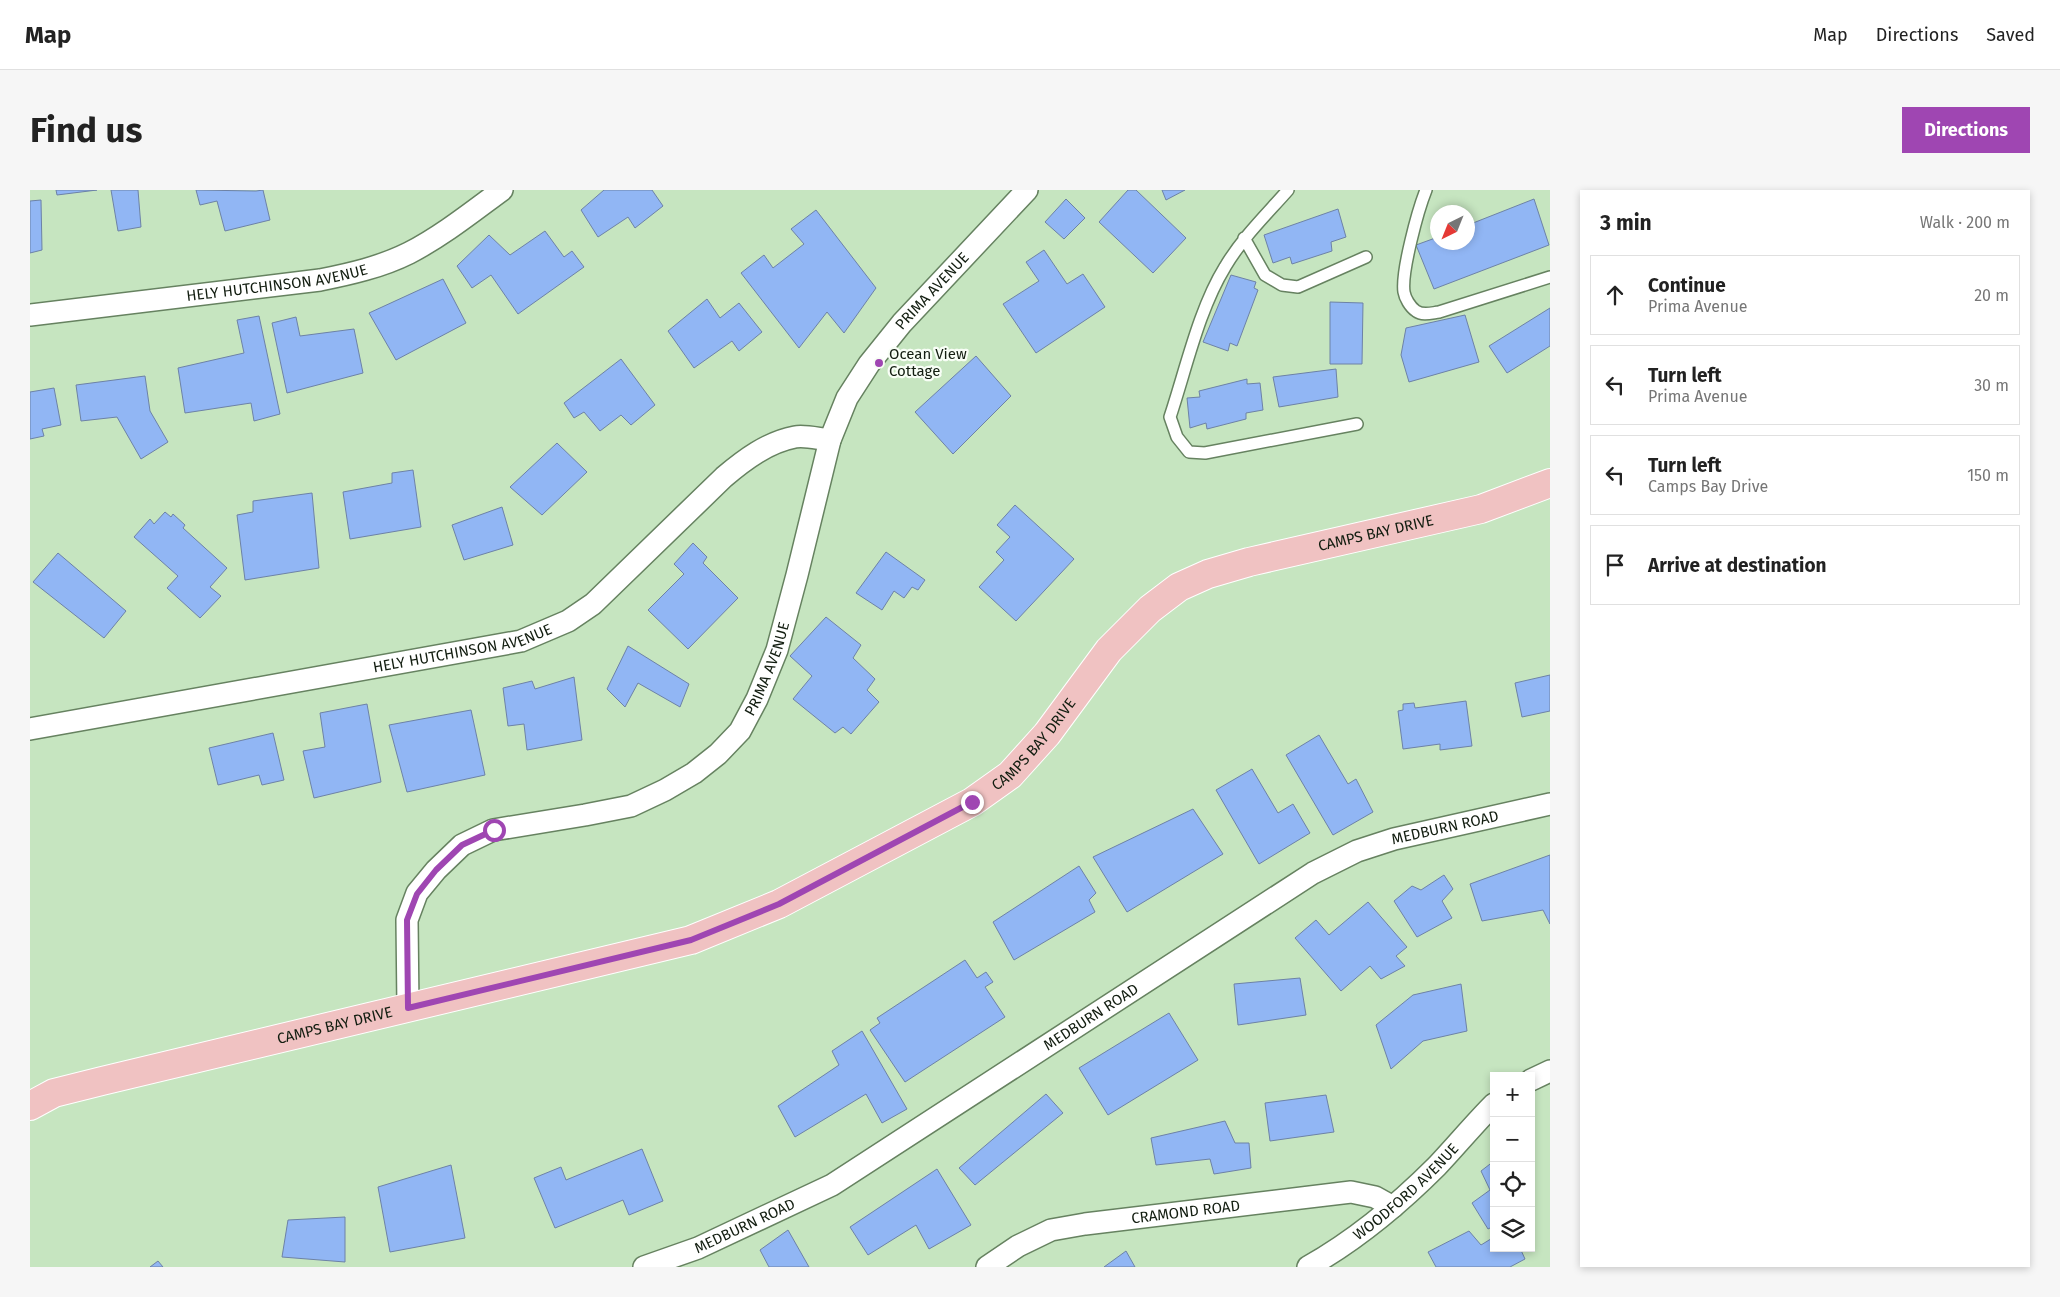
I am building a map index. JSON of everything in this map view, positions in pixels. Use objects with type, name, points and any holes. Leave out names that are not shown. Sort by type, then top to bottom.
[{"type":"main road","name":"CAMPS BAY DRIVE","points":[[30,1106],[54,1094],[102,1081],[691,940],[779,904],[972,802],[1010,774],[1047,734],[1109,650],[1150,609],[1179,587],[1208,574],[1250,562],[1481,509],[1550,483]]},
{"type":"street","name":"HELY HUTCHINSON AVENUE","points":[[30,315],[348,275],[408,254],[502,190]]},
{"type":"street","name":"PRIMA AVENUE","points":[[408,1008],[407,920],[417,894],[436,870],[462,845],[494,830],[585,816],[631,806],[665,790],[694,772],[718,754],[740,731],[757,699],[776,650],[797,575],[830,440],[847,398],[870,364],[902,323],[1027,190]]},
{"type":"street","name":"HELY HUTCHINSON AVENUE","points":[[30,729],[521,641],[568,621],[593,604],[724,476],[744,459],[796,436],[830,440]]},
{"type":"street","name":"MEDBURN ROAD","points":[[644,1267],[698,1248],[832,1185],[1313,873],[1357,851],[1394,839],[1550,804]]},
{"type":"street","points":[[1535,1078],[1550,1071]]},
{"type":"street","name":"WOODFORD AVENUE","points":[[1308,1267],[1363,1232],[1393,1207],[1437,1166],[1490,1108]]},
{"type":"street","name":"CRAMOND ROAD","points":[[987,1267],[1018,1246],[1051,1230],[1085,1224],[1351,1192],[1375,1198],[1393,1207]]},
{"type":"lane","points":[[1288,190],[1244,238],[1224,267],[1208,299],[1170,417],[1176,437],[1189,452],[1205,453],[1357,424]]},
{"type":"lane","points":[[1426,190],[1419,208],[1405,272],[1404,291],[1409,303],[1416,311],[1424,314],[1439,312],[1550,277]]},
{"type":"lane","points":[[1244,238],[1265,274],[1282,284],[1298,287],[1366,257]]},
{"type":"building","points":[[56,190],[97,190],[57,195]]},
{"type":"building","points":[[111,190],[138,190],[141,227],[118,231]]},
{"type":"building","points":[[196,190],[263,190],[270,220],[225,231],[217,201],[200,205]]},
{"type":"building","points":[[604,190],[652,190],[663,206],[635,228],[628,217],[598,237],[581,210]]},
{"type":"building","points":[[1128,190],[1136,190],[1186,238],[1153,273],[1099,222]]},
{"type":"building","points":[[1162,190],[1185,190],[1166,200]]},
{"type":"building","points":[[1066,199],[1085,218],[1064,239],[1045,222]]},
{"type":"building","points":[[1534,199],[1549,245],[1434,289],[1416,245],[1430,240],[1430,250],[1475,250],[1475,222]]},
{"type":"building","points":[[41,200],[42,250],[30,253],[30,201]]},
{"type":"building","points":[[1338,209],[1346,237],[1331,242],[1332,251],[1292,264],[1290,257],[1273,263],[1264,235]]},
{"type":"building","points":[[816,210],[876,288],[844,333],[827,312],[799,348],[741,273],[764,255],[773,268],[804,244],[791,229]]},
{"type":"building","points":[[545,231],[564,257],[572,251],[584,267],[518,314],[491,275],[472,288],[457,266],[489,235],[510,255]]},
{"type":"building","points":[[1044,250],[1067,284],[1083,274],[1105,307],[1036,353],[1003,304],[1039,281],[1026,262]]},
{"type":"building","points":[[1231,275],[1256,282],[1254,288],[1258,290],[1237,346],[1230,343],[1228,351],[1203,342]]},
{"type":"building","points":[[443,279],[466,323],[396,360],[369,313]]},
{"type":"building","points":[[707,299],[720,318],[739,303],[762,332],[739,351],[732,341],[694,368],[668,331]]},
{"type":"building","points":[[1330,302],[1363,303],[1362,364],[1330,364]]},
{"type":"building","points":[[1550,308],[1550,346],[1507,373],[1489,346]]},
{"type":"building","points":[[1465,315],[1479,362],[1409,382],[1401,355],[1406,328]]},
{"type":"building","points":[[259,316],[280,414],[254,421],[251,403],[185,413],[178,368],[244,353],[237,320]]},
{"type":"building","points":[[296,317],[300,336],[354,329],[363,373],[287,393],[272,323]]},
{"type":"building","points":[[976,356],[1011,396],[953,454],[915,412]]},
{"type":"building","points":[[621,359],[655,405],[631,425],[621,415],[600,431],[584,412],[574,418],[564,403]]},
{"type":"building","points":[[1336,369],[1338,397],[1279,407],[1273,377]]},
{"type":"building","points":[[145,376],[150,411],[168,442],[141,459],[117,417],[81,421],[76,385]]},
{"type":"building","points":[[1247,379],[1247,384],[1260,383],[1263,410],[1246,413],[1246,419],[1207,429],[1206,423],[1190,428],[1187,398],[1200,397],[1199,391]]},
{"type":"building","points":[[54,388],[61,425],[42,429],[44,436],[30,439],[30,392]]},
{"type":"building","points":[[557,443],[587,472],[542,515],[510,487]]},
{"type":"building","points":[[413,470],[421,527],[350,539],[343,492],[392,483],[392,473]]},
{"type":"building","points":[[312,493],[319,568],[245,580],[237,515],[253,512],[253,501]]},
{"type":"building","points":[[1015,505],[1074,559],[1016,621],[979,587],[1004,560],[996,552],[1010,537],[997,525]]},
{"type":"building","points":[[502,507],[513,545],[464,560],[452,525]]},
{"type":"building","points":[[165,512],[171,517],[173,514],[185,525],[183,528],[227,568],[210,587],[221,596],[200,618],[167,588],[178,576],[134,537],[150,519],[154,524]]},
{"type":"building","points":[[693,543],[707,557],[703,563],[738,598],[688,649],[648,610],[684,574],[674,564]]},
{"type":"building","points":[[886,552],[925,580],[918,590],[912,587],[904,598],[894,591],[882,610],[856,593]]},
{"type":"building","points":[[58,553],[126,611],[104,638],[33,582]]},
{"type":"building","points":[[826,617],[861,645],[853,658],[875,679],[867,690],[879,702],[851,734],[843,727],[835,733],[793,699],[812,676],[790,656]]},
{"type":"building","points":[[628,646],[689,684],[680,707],[638,683],[625,707],[607,689]]},
{"type":"building","points":[[1550,675],[1550,711],[1522,717],[1515,683]]},
{"type":"building","points":[[574,677],[582,740],[527,750],[524,724],[508,726],[503,688],[532,681],[535,689]]},
{"type":"building","points":[[1466,701],[1472,746],[1440,750],[1440,744],[1403,749],[1398,711],[1403,710],[1403,704],[1414,703],[1415,708]]},
{"type":"building","points":[[367,704],[381,782],[314,798],[303,751],[325,747],[320,713]]},
{"type":"building","points":[[471,710],[485,775],[407,792],[389,725]]},
{"type":"building","points":[[273,733],[284,780],[262,785],[259,775],[218,785],[209,748]]},
{"type":"building","points":[[1319,735],[1348,784],[1356,779],[1373,812],[1333,835],[1286,755]]},
{"type":"building","points":[[1252,769],[1278,813],[1293,804],[1310,833],[1259,864],[1216,790]]},
{"type":"building","points":[[1193,809],[1223,854],[1127,912],[1093,857]]},
{"type":"building","points":[[1550,855],[1550,924],[1543,910],[1482,921],[1470,884]]},
{"type":"building","points":[[1079,866],[1096,893],[1089,900],[1095,912],[1014,960],[993,922]]},
{"type":"building","points":[[1444,875],[1453,889],[1442,901],[1452,918],[1417,937],[1394,901],[1412,886],[1421,890]]},
{"type":"building","points":[[1368,902],[1407,947],[1396,956],[1405,966],[1381,979],[1370,966],[1341,991],[1295,938],[1316,920],[1329,935]]},
{"type":"building","points":[[965,960],[977,978],[986,972],[993,982],[985,987],[1005,1017],[905,1082],[870,1030],[880,1023],[877,1018]]},
{"type":"building","points":[[1300,978],[1306,1015],[1238,1025],[1234,984]]},
{"type":"building","points":[[1461,984],[1467,1031],[1423,1041],[1391,1069],[1376,1025],[1413,995]]},
{"type":"building","points":[[1169,1013],[1198,1060],[1108,1115],[1079,1068]]},
{"type":"building","points":[[862,1031],[907,1109],[882,1123],[866,1094],[795,1137],[778,1106],[839,1065],[832,1051]]},
{"type":"building","points":[[1046,1094],[1063,1113],[975,1185],[959,1168]]},
{"type":"building","points":[[1326,1095],[1334,1132],[1270,1141],[1265,1103]]},
{"type":"building","points":[[1225,1121],[1235,1143],[1249,1143],[1251,1168],[1214,1174],[1210,1159],[1156,1165],[1151,1138]]},
{"type":"building","points":[[642,1149],[663,1201],[629,1215],[623,1200],[555,1228],[534,1178],[561,1167],[566,1180]]},
{"type":"building","points":[[1490,1164],[1490,1190],[1481,1171]]},
{"type":"building","points":[[451,1165],[465,1238],[390,1252],[378,1187]]},
{"type":"building","points":[[937,1169],[971,1225],[929,1249],[916,1225],[868,1255],[850,1227]]},
{"type":"building","points":[[1490,1190],[1490,1228],[1488,1229],[1472,1203]]},
{"type":"building","points":[[345,1217],[345,1262],[282,1257],[288,1220]]},
{"type":"building","points":[[788,1230],[809,1267],[769,1267],[760,1250]]},
{"type":"building","points":[[1469,1231],[1481,1245],[1490,1239],[1490,1252],[1522,1252],[1525,1259],[1510,1267],[1436,1267],[1428,1252]]},
{"type":"building","points":[[1126,1251],[1135,1267],[1104,1267]]},
{"type":"building","points":[[158,1261],[163,1267],[150,1267]]},
{"type":"place","name":"Ocean View Cottage","points":[[879,363]]},
{"type":"route","points":[[494,830],[462,845],[436,870],[417,894],[407,920],[408,1008],[691,940],[779,904],[972,802]]}]
